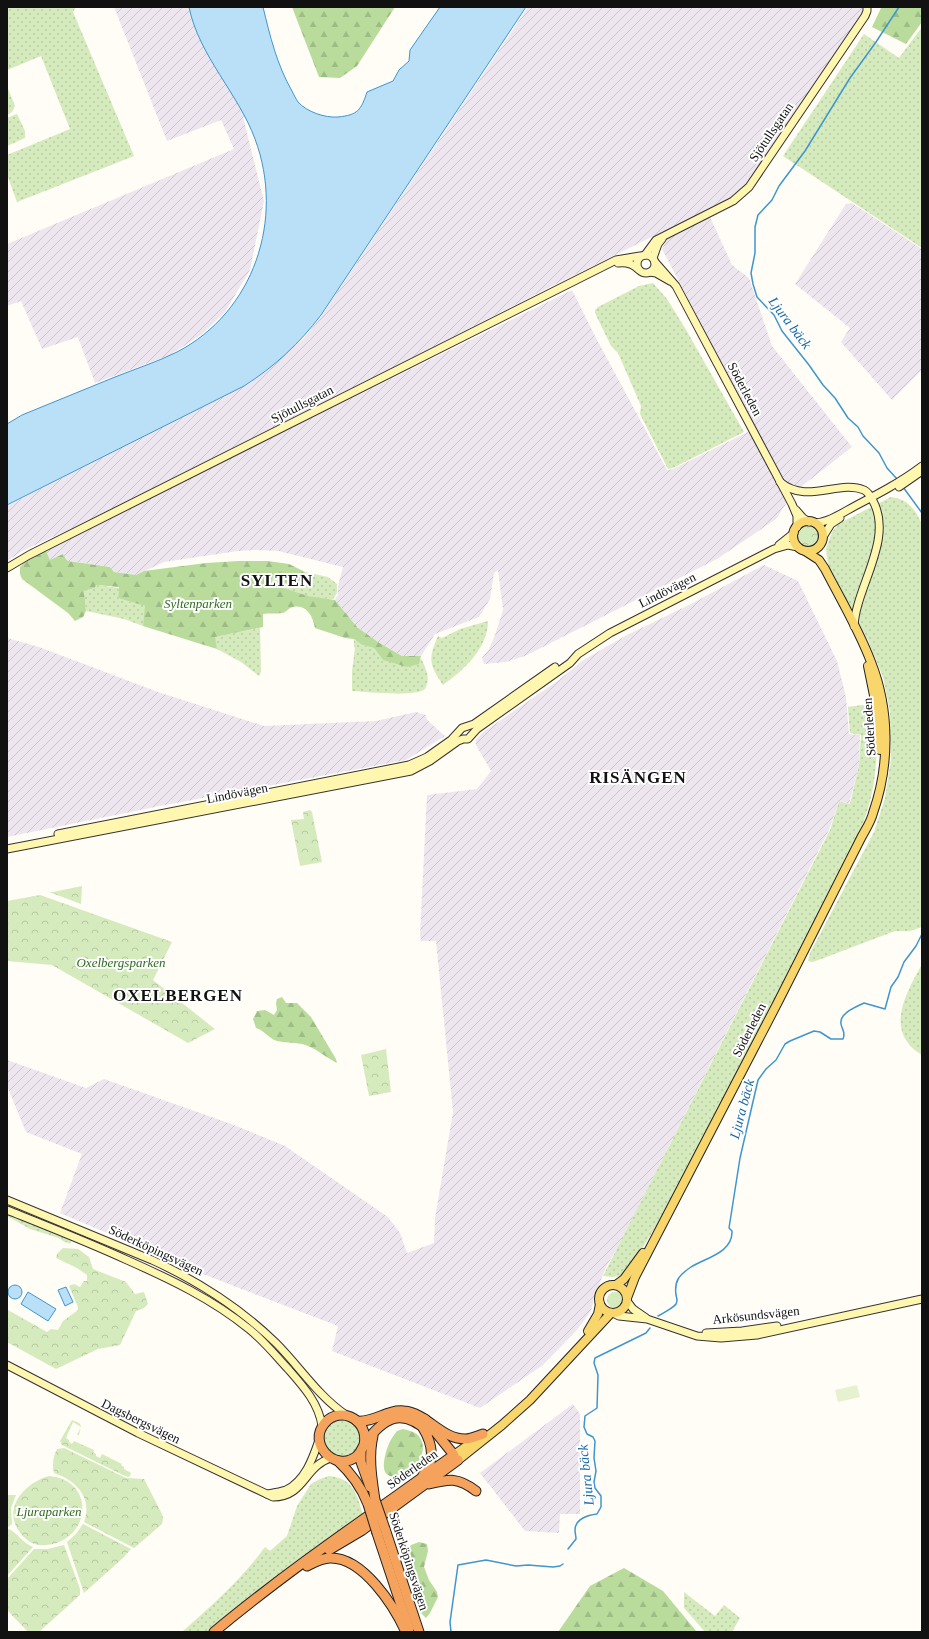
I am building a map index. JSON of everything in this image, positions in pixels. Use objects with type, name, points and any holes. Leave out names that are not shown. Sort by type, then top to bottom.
[{"type":"highway","points":[[357,1421],[368,1421],[391,1412],[410,1412],[423,1422],[454,1458]]},
{"type":"highway","points":[[362,1448],[365,1437],[364,1430],[357,1421],[346,1415],[332,1417],[322,1426],[319,1440],[323,1450],[334,1459],[343,1461],[353,1458],[362,1448],[381,1425],[393,1418],[409,1418],[423,1422],[457,1438],[465,1439],[483,1434]]},
{"type":"highway","points":[[416,1482],[426,1471],[431,1457],[430,1442],[423,1422]]},
{"type":"highway","points":[[371,1502],[371,1447],[374,1433]]},
{"type":"highway","name":"Söderköpingsvägen","points":[[362,1448],[363,1469],[371,1502],[419,1632]]},
{"type":"highway","name":"Söderleden","points":[[214,1632],[257,1596],[302,1563],[416,1482],[454,1458]]},
{"type":"highway","name":"Söderleden","points":[[222,1632],[261,1599],[323,1554],[360,1531],[426,1484],[454,1458]]},
{"type":"highway","name":"Söderköpingsvägen","points":[[334,1459],[354,1477],[371,1502]]},
{"type":"highway","points":[[426,1484],[453,1479],[465,1483],[476,1490]]},
{"type":"highway","name":"Söderköpingsvägen","points":[[381,1531],[410,1632]]},
{"type":"highway","points":[[307,1566],[331,1558],[352,1564],[370,1580],[387,1600],[406,1632]]},
{"type":"main road","name":"Sjötullsgatan","points":[[7,568],[28,555],[616,260],[642,255],[656,240],[733,201],[749,187],[865,16],[867,7]]},
{"type":"main road","points":[[650,272],[654,268],[654,260],[658,244],[663,237]]},
{"type":"main road","points":[[654,260],[642,255],[636,264],[638,269],[644,273],[650,272],[667,279],[676,286]]},
{"type":"main road","name":"Söderleden","points":[[654,260],[676,286],[792,504],[798,520],[796,530]]},
{"type":"main road","name":"Sjötullsgatan","points":[[608,264],[624,262],[633,264],[638,269]]},
{"type":"main road","points":[[901,483],[922,466]]},
{"type":"main road","points":[[872,499],[826,521],[803,523],[796,530],[794,538],[802,549],[815,550],[831,524],[922,471]]},
{"type":"main road","points":[[780,482],[793,490],[805,492],[852,488],[862,489],[866,491],[872,499],[878,513],[879,529],[875,553],[856,614],[854,626]]},
{"type":"main road","name":"Söderleden","points":[[792,504],[803,518],[812,523]]},
{"type":"main road","points":[[812,523],[821,529],[822,540]]},
{"type":"main road","name":"Lindövägen","points":[[774,549],[796,530]]},
{"type":"main road","name":"Söderleden","points":[[822,540],[821,556],[825,569]]},
{"type":"main road","name":"Lindövägen","points":[[467,727],[474,724],[556,667],[623,626],[774,549],[788,545],[802,549]]},
{"type":"main road","name":"Söderleden","points":[[627,1299],[635,1277],[862,838],[873,815],[880,792],[885,756],[886,734],[884,712],[877,678],[866,648],[825,569],[818,560],[802,549]]},
{"type":"main road","name":"Söderleden","points":[[850,617],[868,667],[876,699],[880,730],[878,781],[862,838]]},
{"type":"main road","name":"Lindövägen","points":[[472,734],[570,663],[573,658]]},
{"type":"main road","points":[[467,727],[472,734],[468,739],[461,736],[461,729],[467,727]]},
{"type":"main road","name":"Lindövägen","points":[[7,844],[409,765],[427,757],[461,736]]},
{"type":"main road","name":"Lindövägen","points":[[7,849],[410,771],[430,761],[461,736]]},
{"type":"main road","name":"Söderköpingsvägen","points":[[7,1200],[152,1260],[215,1294],[262,1330],[291,1359],[321,1395],[346,1415]]},
{"type":"main road","name":"Söderköpingsvägen","points":[[7,1210],[77,1238],[171,1280],[214,1304],[249,1329],[280,1360],[313,1400],[321,1417],[322,1426]]},
{"type":"main road","name":"Söderleden","points":[[619,1286],[631,1276],[648,1246],[658,1234]]},
{"type":"main road","points":[[610,1285],[619,1286],[624,1290],[627,1299],[625,1306],[621,1311],[614,1314],[606,1311],[600,1304],[599,1299],[602,1290],[610,1285]]},
{"type":"main road","name":"Arkösundsvägen","points":[[627,1299],[633,1309],[648,1319]]},
{"type":"main road","name":"Arkösundsvägen","points":[[614,1314],[648,1319],[672,1328],[724,1333],[819,1320],[922,1299]]},
{"type":"main road","name":"Söderleden","points":[[454,1458],[524,1400],[571,1351],[591,1327],[598,1314],[600,1304]]},
{"type":"main road","name":"Söderleden","points":[[454,1458],[520,1409],[598,1326],[614,1314]]},
{"type":"main road","name":"Dagsbergsvägen","points":[[7,1366],[131,1430],[273,1498],[285,1497],[290,1494],[299,1487],[318,1465],[334,1459]]},
{"type":"main road","points":[[265,1494],[286,1490],[298,1480],[311,1461],[319,1440]]},
{"type":"shaded area","points":[[114,7],[189,7],[191,16],[206,50],[245,116],[243,117],[264,201],[250,270],[225,312],[201,335],[170,355],[95,383],[78,337],[42,349],[21,301],[7,306],[7,244],[234,149],[221,120],[167,141]]},
{"type":"shaded area","points":[[528,7],[868,7],[745,185],[729,199],[552,286],[68,530],[22,551],[7,561],[7,506],[250,383],[304,338],[320,318]]},
{"type":"shaded area","points":[[852,203],[922,249],[922,370],[892,400],[841,342],[850,328],[795,284],[846,204]]},
{"type":"shaded area","points":[[710,217],[732,265],[749,278],[772,346],[852,447],[793,493],[776,519],[717,559],[525,656],[506,662],[484,664],[482,658],[489,649],[503,610],[498,570],[494,573],[490,599],[479,617],[435,634],[421,656],[402,656],[378,642],[357,627],[335,600],[338,595],[338,586],[343,567],[278,551],[256,550],[238,551],[164,562],[136,575],[114,572],[110,567],[68,561],[63,554],[50,560],[46,551],[572,290],[667,470],[673,469],[756,428],[662,249],[668,237]]},
{"type":"shaded area","points":[[764,565],[798,581],[837,661],[846,697],[849,734],[860,735],[859,765],[849,804],[839,802],[829,830],[619,1245],[606,1267],[594,1298],[591,1311],[576,1331],[543,1365],[480,1408],[332,1351],[338,1326],[203,1274],[60,1213],[82,1154],[26,1132],[7,1086],[7,1060],[86,1088],[104,1079],[234,1125],[285,1146],[388,1217],[400,1233],[407,1253],[434,1243],[435,1218],[453,1112],[436,941],[421,941],[420,935],[427,795],[477,789],[491,771],[476,745],[476,740],[482,733],[559,680],[582,661],[627,635],[689,605]]},
{"type":"shaded area","points":[[7,638],[39,647],[158,692],[264,726],[376,721],[416,712],[426,715],[427,720],[445,736],[406,760],[160,806],[7,837]]},
{"type":"shaded area","points":[[573,1404],[580,1414],[580,1514],[560,1514],[559,1533],[525,1531],[480,1473]]},
{"type":"green space","points":[[7,7],[76,7],[73,12],[134,156],[17,202],[7,175],[7,155],[70,129],[41,56],[7,70]]},
{"type":"green space","points":[[292,7],[395,7],[357,66],[340,78],[319,77]]},
{"type":"green space","points":[[880,7],[922,7],[922,22],[906,44],[872,27],[881,8]]},
{"type":"green space","points":[[922,27],[922,248],[783,156],[864,34],[899,58]]},
{"type":"green space","points":[[7,86],[15,106],[12,112],[7,115]]},
{"type":"green space","points":[[17,114],[25,131],[25,138],[7,146],[7,118]]},
{"type":"green space","points":[[653,283],[667,299],[685,328],[744,432],[673,468],[668,469],[640,414],[641,406],[618,353],[611,346],[595,313],[595,310],[598,307],[639,286]]},
{"type":"green space","points":[[891,497],[907,503],[916,513],[922,524],[922,927],[910,931],[895,931],[813,962],[808,961],[810,953],[874,832],[885,798],[891,760],[890,711],[883,677],[868,640],[828,564],[826,549],[832,532],[840,523]]},
{"type":"green space","points":[[808,524],[812,525],[818,531],[818,539],[812,545],[808,546],[804,545],[798,539],[797,535],[798,531],[804,525]]},
{"type":"green space","name":"Syltenparken","points":[[46,551],[50,560],[63,554],[68,561],[110,567],[114,572],[136,575],[144,571],[206,563],[268,561],[289,564],[305,572],[302,581],[296,585],[275,577],[272,578],[271,584],[308,596],[335,600],[357,627],[378,642],[402,656],[421,656],[419,664],[407,667],[383,660],[374,648],[362,645],[354,639],[345,638],[315,628],[311,616],[306,609],[302,607],[291,608],[283,613],[263,614],[263,627],[215,637],[217,649],[143,626],[145,606],[118,598],[119,587],[96,585],[95,588],[84,591],[86,611],[83,617],[75,621],[68,613],[22,579],[20,567],[25,562]]},
{"type":"green space","points":[[305,572],[328,577],[337,584],[337,593],[333,599],[300,595],[283,590],[270,583],[272,578],[275,577],[302,581]]},
{"type":"green space","points":[[96,585],[119,588],[118,598],[146,606],[143,626],[124,619],[86,611],[84,591],[95,588]]},
{"type":"green space","points":[[488,621],[484,640],[473,658],[443,685],[435,672],[431,656],[438,636],[442,638],[460,629]]},
{"type":"green space","points":[[260,628],[261,672],[259,676],[241,662],[217,649],[214,637]]},
{"type":"green space","points":[[354,639],[362,645],[374,648],[383,660],[418,664],[420,659],[422,660],[428,678],[425,689],[412,693],[352,691],[352,671],[355,648]]},
{"type":"green space","points":[[862,705],[873,708],[875,712],[877,748],[872,794],[868,810],[855,844],[694,1157],[659,1221],[626,1275],[613,1277],[603,1276],[830,830],[839,802],[850,804],[859,765],[861,735],[850,733],[848,707]]},
{"type":"green space","points":[[310,810],[312,812],[322,862],[300,866],[291,820],[304,819],[303,812]]},
{"type":"green space","points":[[82,886],[81,904],[49,892],[53,892]]},
{"type":"green space","name":"Oxelbergsparken","points":[[40,895],[172,942],[153,980],[215,1029],[188,1043],[52,965],[7,961],[7,901]]},
{"type":"green space","points":[[922,964],[922,1055],[910,1045],[903,1035],[901,1012],[910,988]]},
{"type":"green space","points":[[282,997],[286,1003],[297,1003],[311,1017],[337,1063],[307,1045],[277,1041],[256,1028],[253,1019],[257,1011],[265,1010],[274,1015],[277,1010],[277,999]]},
{"type":"green space","points":[[386,1049],[391,1092],[369,1096],[361,1055]]},
{"type":"green space","points":[[7,1213],[72,1241],[70,1244],[61,1240],[62,1239],[30,1229],[7,1216]]},
{"type":"green space","points":[[63,1248],[78,1249],[89,1257],[93,1269],[126,1282],[135,1294],[144,1292],[148,1304],[144,1308],[136,1311],[120,1345],[98,1349],[56,1369],[7,1342],[7,1311],[8,1310],[47,1332],[51,1329],[58,1330],[63,1321],[78,1310],[69,1286],[74,1284],[80,1287],[84,1281],[87,1281],[87,1275],[77,1268],[56,1258],[57,1254]]},
{"type":"green space","points":[[615,1292],[622,1297],[623,1300],[618,1307],[615,1308],[608,1303],[607,1300],[612,1293]]},
{"type":"green space","points":[[857,1385],[860,1397],[838,1402],[835,1390]]},
{"type":"green space","points":[[342,1419],[355,1425],[361,1438],[355,1451],[342,1457],[329,1451],[323,1438],[329,1425]]},
{"type":"green space","points":[[72,1420],[79,1423],[81,1427],[73,1422],[66,1438],[69,1442],[72,1444],[74,1441],[94,1450],[93,1452],[96,1456],[100,1458],[102,1454],[122,1464],[121,1465],[124,1469],[131,1473],[130,1476],[128,1477],[123,1475],[62,1445],[60,1441]]},
{"type":"green space","points":[[403,1429],[419,1436],[422,1442],[422,1452],[419,1461],[404,1474],[389,1476],[385,1471],[384,1462],[387,1449],[397,1431]]},
{"type":"green space","points":[[64,1448],[126,1478],[144,1479],[162,1514],[162,1524],[134,1548],[84,1522],[86,1505],[81,1491],[69,1480],[54,1473],[53,1461],[57,1449]]},
{"type":"green space","name":"Ljuraparken","points":[[49,1476],[64,1480],[75,1488],[81,1499],[82,1510],[79,1522],[72,1533],[61,1541],[46,1545],[39,1545],[27,1540],[16,1526],[13,1516],[14,1507],[24,1491],[31,1485]]},
{"type":"green space","points":[[329,1476],[344,1480],[353,1488],[359,1500],[363,1515],[246,1601],[209,1632],[182,1632],[236,1581],[265,1547],[270,1551],[287,1536],[297,1506],[311,1484]]},
{"type":"green space","points":[[7,1495],[16,1495],[11,1508],[12,1524],[7,1528]]},
{"type":"green space","points":[[83,1524],[131,1549],[84,1593],[67,1542],[76,1534]]},
{"type":"green space","points":[[9,1529],[33,1547],[7,1576],[7,1530]]},
{"type":"green space","points":[[419,1542],[427,1544],[428,1551],[424,1567],[429,1580],[437,1592],[438,1597],[426,1618],[421,1613],[416,1593],[410,1579],[414,1564],[409,1557],[407,1550],[411,1545]]},
{"type":"green space","points":[[64,1545],[80,1589],[80,1595],[39,1632],[28,1632],[7,1610],[7,1579],[34,1549],[48,1549]]},
{"type":"green space","points":[[624,1568],[663,1591],[697,1632],[558,1632],[590,1586]]},
{"type":"green space","points":[[684,1592],[715,1616],[724,1605],[740,1618],[732,1632],[705,1632],[684,1608]]},
{"type":"water","points":[[189,7],[263,7],[278,61],[297,101],[306,109],[311,111],[322,115],[338,117],[354,113],[363,103],[367,92],[393,81],[399,70],[409,61],[410,50],[440,7],[526,7],[321,315],[286,354],[266,371],[244,386],[7,505],[7,424],[22,415],[169,356],[204,335],[226,313],[243,288],[256,260],[264,231],[266,200],[263,169],[255,139],[248,122],[201,42]]},
{"type":"water","points":[[15,1285],[20,1287],[22,1292],[20,1297],[15,1299],[10,1297],[8,1292],[10,1287]]},
{"type":"water","points":[[66,1287],[73,1302],[65,1306],[58,1290]]},
{"type":"water","points":[[28,1292],[56,1309],[48,1321],[21,1304]]},
{"type":"waterway","name":"Ljura bäck","points":[[897,479],[887,468],[879,453],[863,436],[858,427],[848,418],[835,398],[823,385],[782,331],[774,315],[757,297],[751,273],[755,253],[755,227],[758,215],[772,200],[779,186],[805,151],[850,78],[899,7]]},
{"type":"waterway","name":"Ljura bäck","points":[[903,487],[922,513]]},
{"type":"waterway","name":"Ljura bäck","points":[[658,1316],[677,1303],[676,1286],[680,1276],[691,1267],[723,1250],[728,1245],[731,1238],[732,1231],[729,1228],[740,1158],[758,1080],[766,1069],[776,1060],[785,1044],[790,1041],[814,1031],[820,1032],[831,1039],[843,1039],[844,1033],[841,1020],[849,1011],[864,1003],[885,1009],[891,987],[898,977],[904,962],[916,946],[922,934]]},
{"type":"waterway","name":"Ljura bäck","points":[[568,1549],[576,1539],[575,1530],[577,1523],[583,1518],[597,1514],[601,1507],[601,1496],[595,1488],[594,1482],[596,1471],[594,1458],[595,1441],[593,1437],[587,1434],[584,1427],[585,1416],[597,1408],[598,1375],[594,1363],[595,1358],[646,1333],[650,1328]]},
{"type":"waterway","name":"Ljura bäck","points":[[451,1632],[450,1622],[458,1565],[486,1560],[516,1566],[528,1565],[553,1567],[563,1564]]},
{"type":"district","name":"SYLTEN","points":[[277,580]]},
{"type":"district","name":"RISÄNGEN","points":[[638,777]]},
{"type":"district","name":"OXELBERGEN","points":[[178,995]]}]
